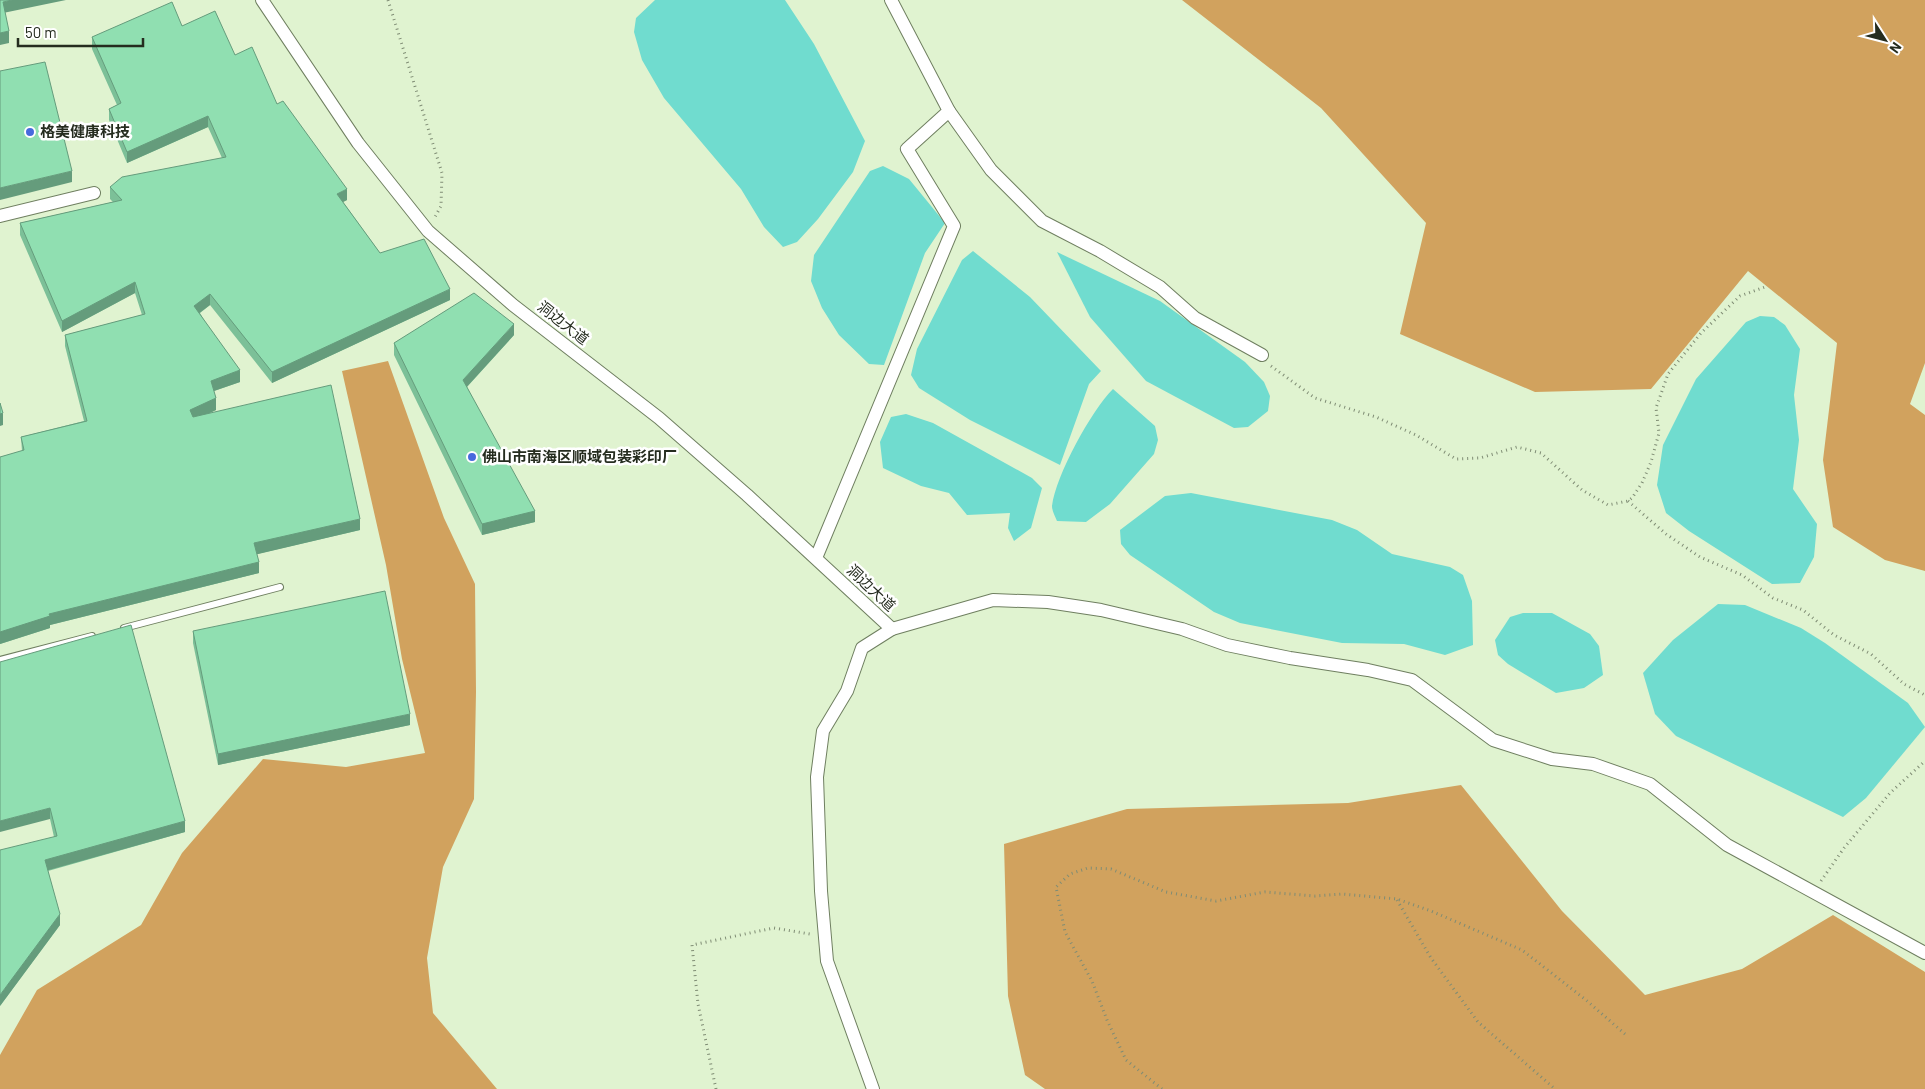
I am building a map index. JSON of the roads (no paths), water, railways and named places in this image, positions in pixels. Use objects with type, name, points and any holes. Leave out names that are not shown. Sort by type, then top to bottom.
[{"type":"street","name":"洞边大道","points":[[262,0],[358,143],[428,231],[514,305],[659,418],[747,495],[892,629]]},
{"type":"street","points":[[891,0],[949,111],[991,170],[1042,221],[1100,251],[1160,287],[1195,318],[1262,355]]},
{"type":"street","points":[[816,558],[954,226],[907,149],[949,111]]},
{"type":"street","points":[[0,216],[94,193]]},
{"type":"street","points":[[873,1089],[827,961],[821,891],[817,777],[823,731],[847,691],[862,648],[892,629],[993,600],[1048,602],[1102,610],[1182,629],[1236,647],[1290,658],[1368,670],[1412,680],[1493,740],[1552,759],[1593,764],[1650,784],[1727,845],[1925,953]]},
{"type":"lane","points":[[116,630],[280,587]]},
{"type":"lane","points":[[0,660],[96,635]]},
{"type":"water","points":[[655,0],[785,0],[814,44],[865,141],[853,172],[818,219],[797,242],[783,247],[764,227],[741,189],[664,98],[642,60],[634,32],[636,18]]},
{"type":"water","points":[[883,166],[909,179],[945,223],[925,253],[884,365],[869,364],[839,335],[822,308],[811,281],[814,255],[870,171]]},
{"type":"water","points":[[973,251],[1030,297],[1101,371],[1089,384],[1060,465],[970,420],[919,388],[911,375],[917,349],[962,260]]},
{"type":"water","points":[[1057,252],[1160,301],[1245,362],[1264,382],[1270,396],[1268,411],[1248,427],[1234,428],[1146,381],[1090,317]]},
{"type":"water","points":[[1760,316],[1774,317],[1785,325],[1800,349],[1794,395],[1799,440],[1793,489],[1817,524],[1814,557],[1800,583],[1772,584],[1689,531],[1666,513],[1657,485],[1663,445],[1696,379],[1746,322]]},
{"type":"water","points":[[1113,389],[1155,426],[1158,440],[1154,454],[1110,504],[1086,522],[1057,521],[1052,506],[1067,461],[1095,412]]},
{"type":"water","points":[[906,414],[933,423],[1032,478],[1042,488],[1031,528],[1014,541],[1008,528],[1010,513],[967,515],[949,493],[921,486],[883,468],[880,442],[891,417]]},
{"type":"water","points":[[1191,493],[1332,520],[1357,530],[1392,554],[1450,567],[1463,575],[1472,601],[1473,645],[1445,655],[1404,644],[1342,643],[1240,623],[1214,612],[1130,555],[1121,544],[1120,530],[1165,496]]},
{"type":"water","points":[[1718,604],[1745,605],[1801,628],[1908,703],[1925,727],[1866,798],[1843,817],[1676,736],[1655,714],[1643,673],[1673,640]]},
{"type":"water","points":[[1523,613],[1552,613],[1590,634],[1599,646],[1603,675],[1584,688],[1556,693],[1508,664],[1498,655],[1495,640],[1510,617]]},
{"type":"place","name":"格美健康科技","points":[[30,132]]},
{"type":"place","name":"佛山市南海区顺域包装彩印厂","points":[[472,457]]}]
